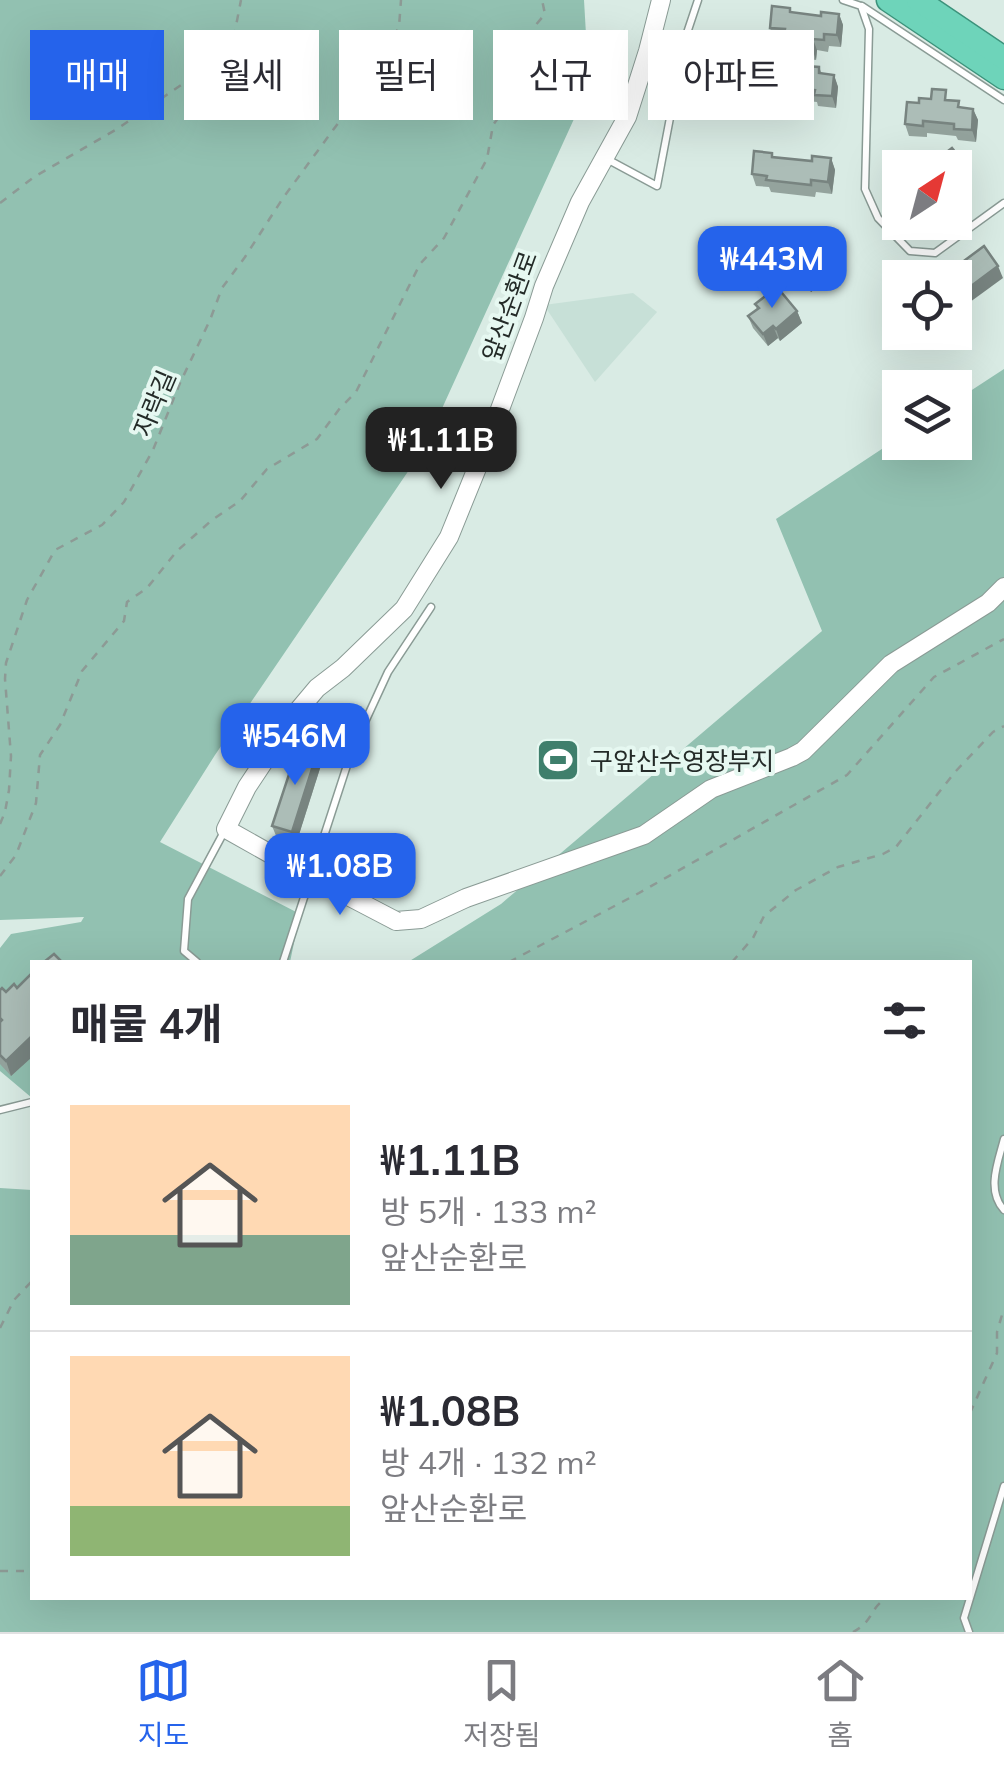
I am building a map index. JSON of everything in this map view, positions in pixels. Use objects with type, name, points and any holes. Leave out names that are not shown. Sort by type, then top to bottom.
[{"type":"highway","points":[[888,0],[1004,78]]},
{"type":"highway","points":[[918,0],[1004,58]]},
{"type":"street","name":"앞산순환로","points":[[226,829],[246,787],[296,713],[316,688],[344,668],[404,609],[449,536],[544,286],[580,202],[627,117],[660,0]]},
{"type":"street","points":[[226,829],[396,921],[420,919],[466,898],[644,835],[711,789],[792,758],[891,664],[988,603],[1004,587]]},
{"type":"lane","points":[[604,158],[657,186],[685,39],[698,0]]},
{"type":"lane","points":[[843,0],[861,6],[1004,100]]},
{"type":"lane","points":[[861,6],[869,29],[865,188],[878,218],[910,251],[935,253],[1004,203]]},
{"type":"lane","points":[[284,960],[352,750],[388,672],[431,606]]},
{"type":"lane","points":[[195,960],[184,951],[188,900],[226,829]]},
{"type":"lane","points":[[0,1110],[30,1102]]},
{"type":"lane","points":[[1004,1139],[994,1183],[998,1204],[1004,1210]]},
{"type":"lane","points":[[972,1592],[1004,1486]]},
{"type":"lane","points":[[969,1600],[964,1618],[969,1632]]},
{"type":"path","points":[[0,203],[34,177],[117,129],[222,57],[235,31],[241,0]]},
{"type":"path","name":"자락길","points":[[0,824],[9,790],[11,756],[4,679],[27,600],[54,550],[102,525],[124,502],[153,450],[222,288],[364,88],[399,27],[401,0]]},
{"type":"path","points":[[0,876],[16,855],[36,803],[40,755],[60,725],[82,671],[124,621],[126,602],[147,588],[188,540],[240,501],[267,468],[317,439],[356,392],[420,264],[444,238],[487,159],[493,125],[534,59],[534,27],[544,14],[542,0]]},
{"type":"path","points":[[513,960],[847,774],[934,677],[1004,640]]},
{"type":"path","points":[[734,960],[753,938],[764,916],[796,890],[838,868],[896,847],[955,772],[993,732],[1004,726]]},
{"type":"path","points":[[0,1328],[14,1300],[30,1283]]},
{"type":"path","points":[[972,1407],[996,1353],[1004,1308]]},
{"type":"path","points":[[0,1570],[30,1570]]},
{"type":"path","points":[[853,1632],[869,1622],[876,1606],[884,1600]]},
{"type":"shaded area","points":[[633,293],[657,312],[595,382],[544,305]]},
{"type":"green space","points":[[0,0],[584,0],[586,30],[493,30],[493,120],[574,120],[424,448],[160,842],[300,914],[290,960],[30,960],[30,1096],[0,1071],[0,948],[11,934],[81,922],[84,917],[0,920]]},
{"type":"green space","points":[[1004,369],[1004,1632],[0,1632],[0,1188],[30,1190],[30,1600],[972,1600],[972,960],[411,960],[501,904],[822,631],[776,519],[882,449],[882,460],[972,460],[972,390]]},
{"type":"building","points":[[772,6],[821,16],[821,12],[839,14],[837,35],[824,34],[824,40],[814,39],[814,30],[770,28]]},
{"type":"building","points":[[814,67],[819,67],[819,73],[834,75],[832,96],[814,95]]},
{"type":"building","points":[[932,89],[946,90],[945,100],[959,101],[958,107],[973,109],[972,130],[923,121],[923,126],[905,124],[907,102],[931,99]]},
{"type":"building","points":[[754,151],[812,161],[812,156],[831,158],[828,182],[811,180],[811,185],[766,180],[767,176],[752,174]]},
{"type":"building","points":[[821,233],[841,258],[807,281],[792,263],[802,254],[799,251]]},
{"type":"building","points":[[984,246],[998,266],[972,285],[972,260],[965,260]]},
{"type":"building","points":[[777,287],[797,311],[776,329],[773,326],[763,334],[748,316],[759,308],[755,304]]},
{"type":"building","points":[[299,744],[318,750],[292,832],[272,826]]},
{"type":"building","points":[[30,975],[30,1038],[6,1061],[0,1055],[0,990],[6,992],[14,984],[17,988]]},
{"type":"place","name":"구앞산수영장부지","points":[[558,760]]}]
